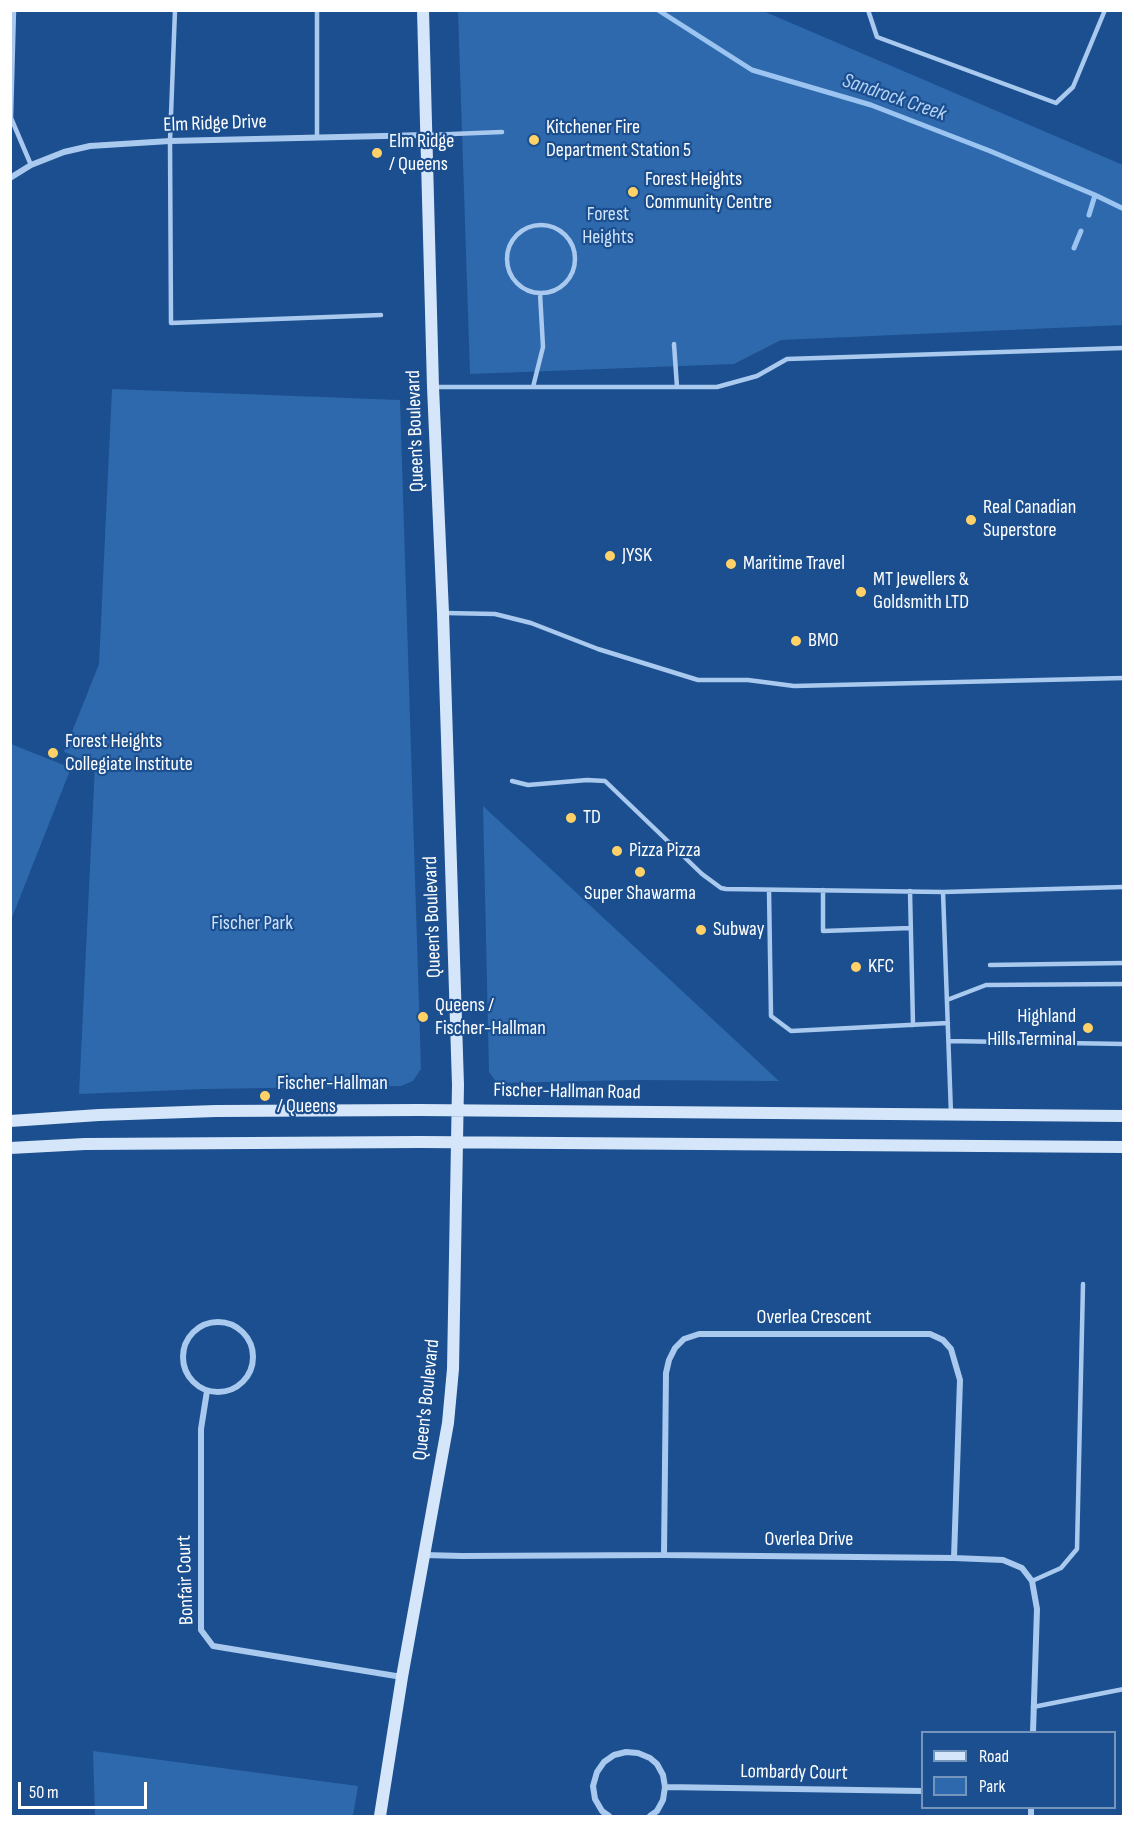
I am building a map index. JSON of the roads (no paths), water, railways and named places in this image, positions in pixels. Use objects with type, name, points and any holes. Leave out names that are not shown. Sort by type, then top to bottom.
[{"type":"main road","name":"Queen's Boulevard","points":[[381,1816],[402,1677],[448,1423],[453,1369],[458,1110],[443,612],[433,387],[423,10]]},
{"type":"main road","name":"Fischer-Hallman Road","points":[[10,1122],[216,1112],[458,1110],[1124,1116]]},
{"type":"main road","points":[[10,1148],[96,1144],[458,1142],[1124,1147]]},
{"type":"street","name":"Elm Ridge Drive","points":[[10,178],[31,165],[64,152],[90,146],[170,141],[427,135]]},
{"type":"street","points":[[213,1322],[237,1327],[252,1346],[254,1358],[252,1367],[246,1378],[236,1387],[225,1392],[207,1391],[196,1385],[188,1376],[183,1364],[183,1352],[190,1335],[200,1327],[213,1322]]},
{"type":"street","name":"Overlea Crescent","points":[[664,1555],[666,1373],[675,1348],[684,1339],[699,1334],[930,1334],[942,1340],[951,1349],[960,1380],[954,1557]]},
{"type":"street","name":"Bonfair Court","points":[[207,1391],[201,1429],[201,1630],[213,1646],[402,1677]]},
{"type":"street","name":"Overlea Drive","points":[[424,1554],[954,1557],[1003,1560],[1022,1568],[1032,1581]]},
{"type":"street","points":[[1032,1581],[1037,1609],[1033,1731]]},
{"type":"street","points":[[609,1816],[602,1812],[595,1799],[593,1786],[597,1772],[604,1762],[614,1755],[626,1752],[638,1753],[650,1758],[657,1764],[663,1775],[665,1787],[663,1800],[657,1811],[650,1816]]},
{"type":"street","name":"Lombardy Court","points":[[665,1787],[921,1791]]},
{"type":"lane","points":[[14,10],[11,118],[31,165]]},
{"type":"lane","points":[[175,10],[170,141],[171,323],[381,315]]},
{"type":"lane","points":[[317,10],[317,138]]},
{"type":"lane","points":[[868,10],[877,37],[1056,103],[1073,87],[1105,10]]},
{"type":"lane","points":[[427,135],[502,132]]},
{"type":"lane","points":[[545,225],[563,232],[574,251],[575,263],[571,276],[563,285],[552,291],[540,293],[522,288],[515,282],[509,271],[507,260],[509,246],[515,236],[525,229],[545,225]]},
{"type":"lane","points":[[533,387],[543,347],[540,293]]},
{"type":"lane","points":[[675,344],[677,387]]},
{"type":"lane","points":[[433,387],[717,387],[757,376],[787,359],[1124,348]]},
{"type":"lane","points":[[443,612],[495,614],[531,623],[598,649],[698,680],[748,680],[794,686],[1124,678]]},
{"type":"lane","points":[[512,781],[528,785],[587,780],[605,781],[702,874],[721,888],[943,892],[1124,887]]},
{"type":"lane","points":[[769,890],[771,1016],[791,1031],[948,1023]]},
{"type":"lane","points":[[822,890],[823,931],[911,928]]},
{"type":"lane","points":[[910,891],[914,1025]]},
{"type":"lane","points":[[943,892],[952,1116]]},
{"type":"lane","points":[[990,965],[1124,963]]},
{"type":"lane","points":[[947,1000],[986,985],[1124,984]]},
{"type":"lane","points":[[949,1041],[1124,1044]]},
{"type":"lane","points":[[1032,1581],[1061,1569],[1077,1549],[1083,1284]]},
{"type":"lane","points":[[1034,1707],[1124,1689]]},
{"type":"waterway","name":"Sandrock Creek","points":[[658,10],[752,70],[871,105],[990,151],[1124,209]]},
{"type":"waterway","points":[[1089,215],[1095,195]]},
{"type":"waterway","points":[[1074,248],[1081,231]]},
{"type":"place","name":"Kitchener Fire Department Station 5","points":[[534,140]]},
{"type":"place","name":"Elm Ridge / Queens","points":[[377,153]]},
{"type":"place","name":"Forest Heights Community Centre","points":[[633,192]]},
{"type":"place","name":"Real Canadian Superstore","points":[[971,520]]},
{"type":"place","name":"JYSK","points":[[610,556]]},
{"type":"place","name":"Maritime Travel","points":[[731,564]]},
{"type":"place","name":"MT Jewellers & Goldsmith LTD","points":[[861,592]]},
{"type":"place","name":"BMO","points":[[796,641]]},
{"type":"place","name":"Forest Heights Collegiate Institute","points":[[53,753]]},
{"type":"place","name":"TD","points":[[571,818]]},
{"type":"place","name":"Pizza Pizza","points":[[617,851]]},
{"type":"place","name":"Super Shawarma","points":[[640,872]]},
{"type":"place","name":"Subway","points":[[701,930]]},
{"type":"place","name":"KFC","points":[[856,967]]},
{"type":"place","name":"Queens / Fischer-Hallman","points":[[423,1017]]},
{"type":"place","name":"Highland Hills Terminal","points":[[1088,1028]]},
{"type":"place","name":"Fischer-Hallman / Queens","points":[[265,1096]]},
{"type":"park label","name":"Forest Heights","points":[[608,226]]},
{"type":"park label","name":"Fischer Park","points":[[252,924]]}]
